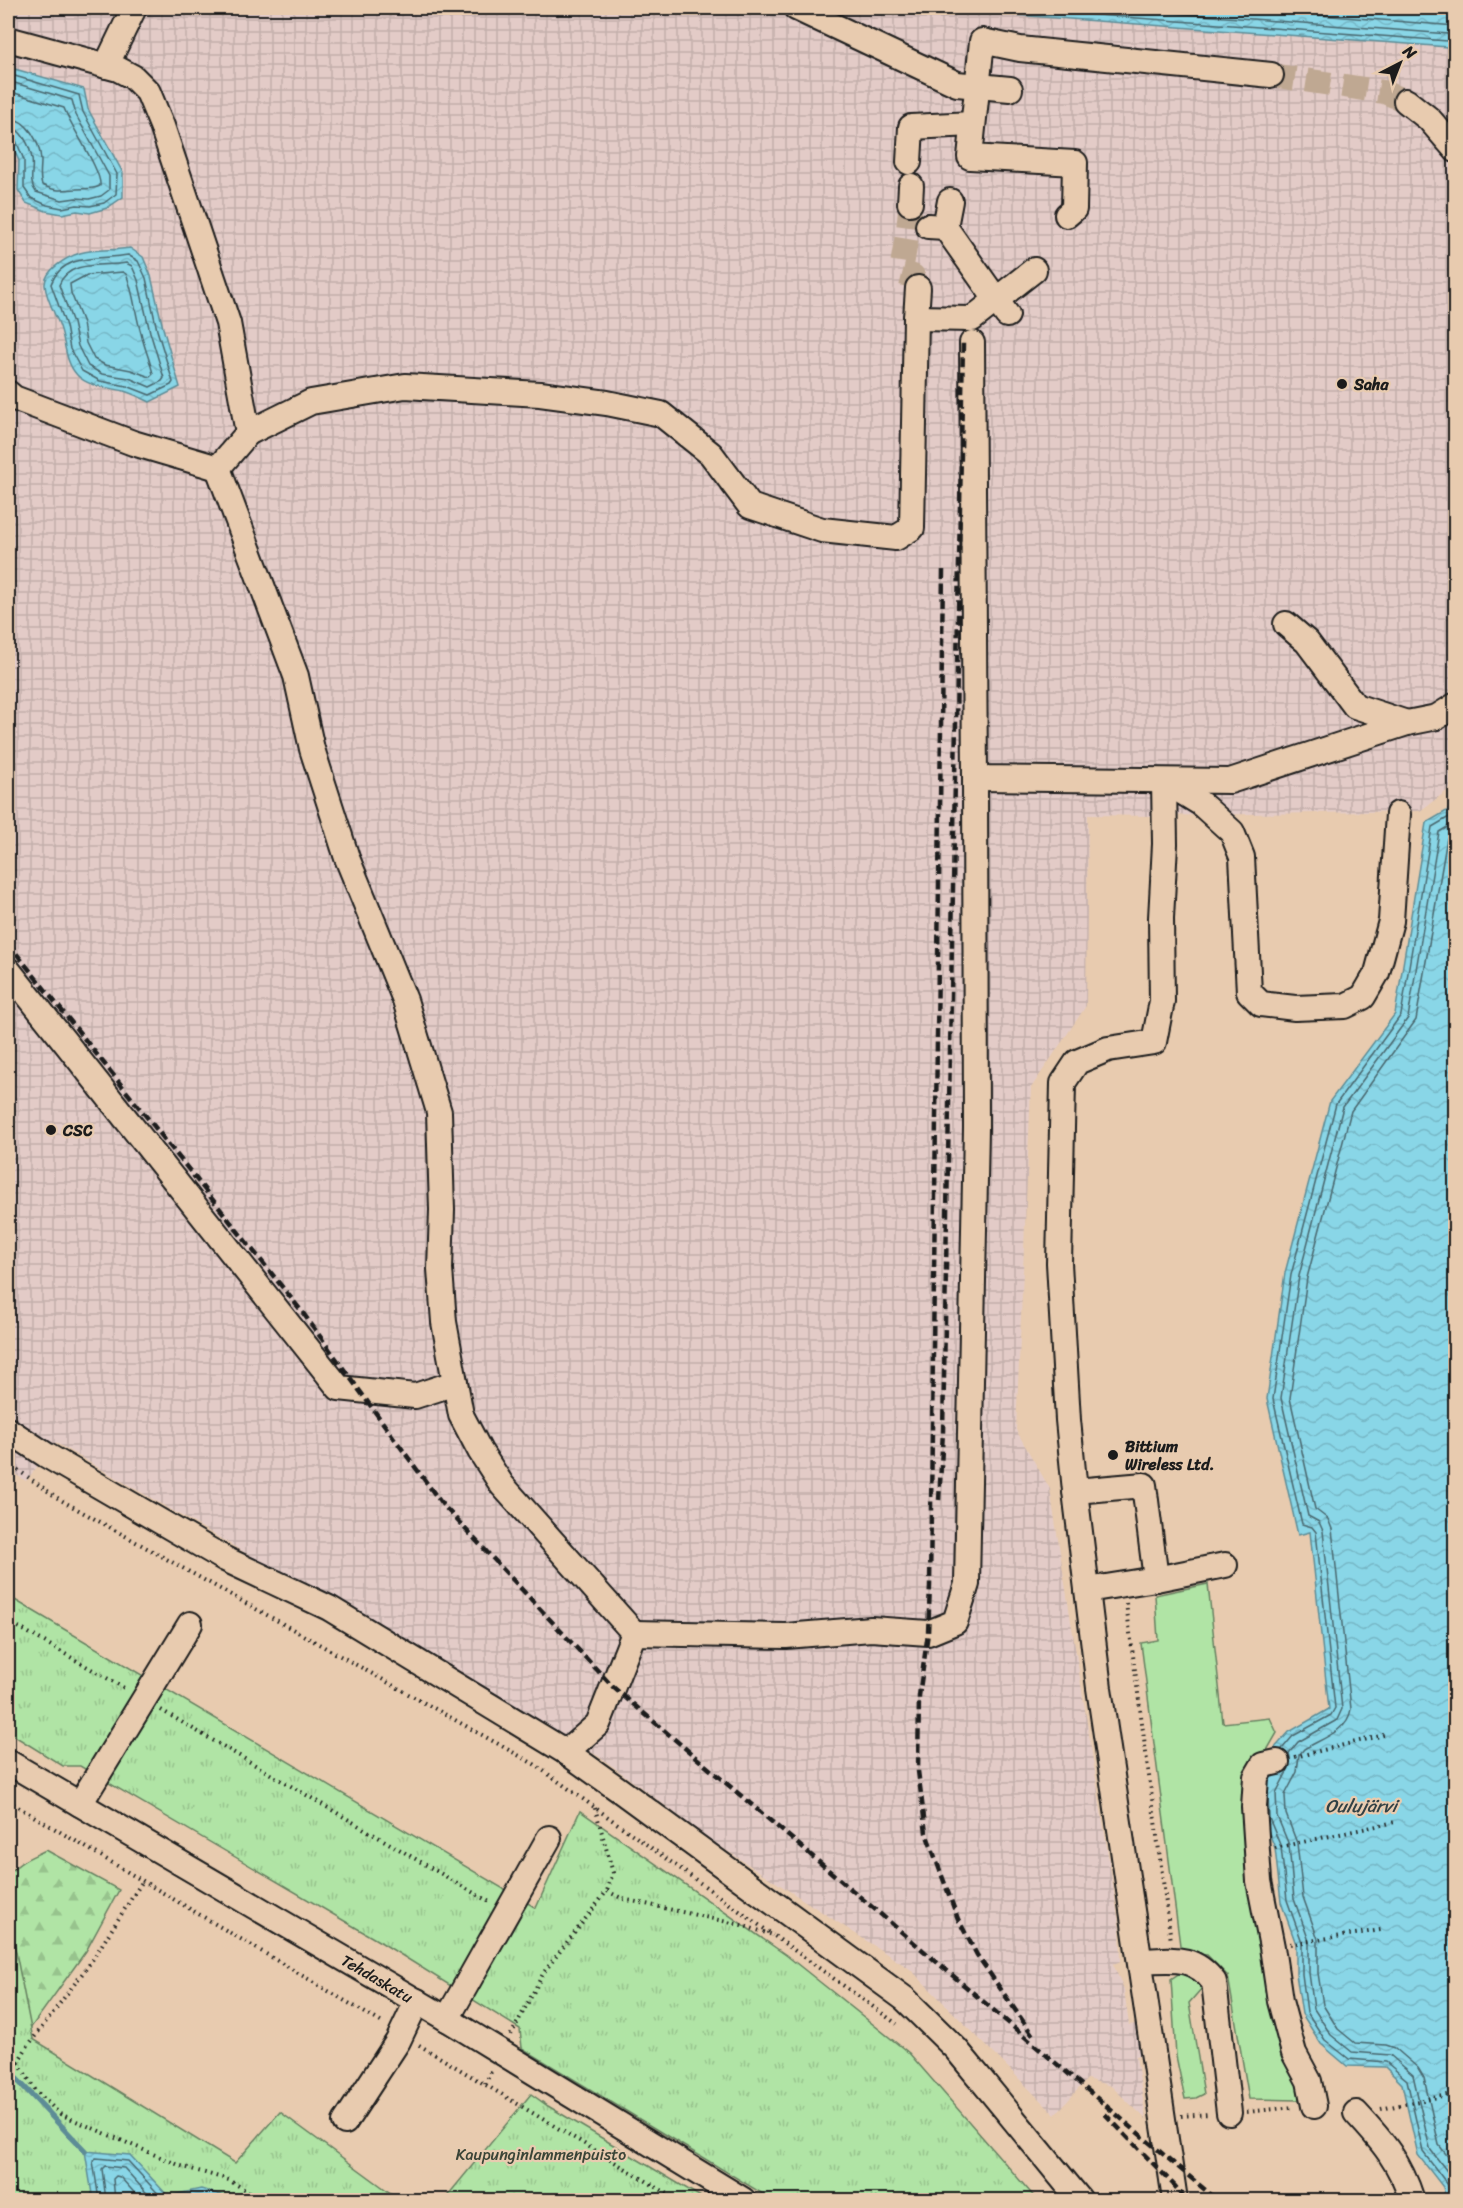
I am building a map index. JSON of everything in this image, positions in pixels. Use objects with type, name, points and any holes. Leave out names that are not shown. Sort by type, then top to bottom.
[{"type":"street","points":[[106,66],[134,8]]},
{"type":"street","points":[[796,8],[957,84],[1010,89]]},
{"type":"street","points":[[8,39],[118,69],[133,77],[148,92],[162,126],[228,323],[248,433]]},
{"type":"street","points":[[1066,215],[1074,209],[1075,163],[970,157],[982,41],[1020,49],[1271,75]]},
{"type":"street","points":[[1406,101],[1429,119],[1455,150]]},
{"type":"street","points":[[909,162],[911,127],[973,124]]},
{"type":"street","points":[[950,201],[936,227],[1001,307]]},
{"type":"street","points":[[916,318],[972,319],[1001,307],[1034,270]]},
{"type":"street","points":[[218,468],[248,433],[311,402],[405,387],[540,394],[607,403],[662,414],[711,454],[750,506],[822,530],[896,538],[912,528],[918,288]]},
{"type":"street","points":[[218,468],[296,676],[312,749],[347,858],[405,1000],[439,1112],[442,1210],[441,1279],[444,1322],[461,1415],[480,1451],[502,1485],[634,1633],[786,1636],[871,1629],[928,1633],[955,1622],[967,1584],[976,1128],[972,343]]},
{"type":"street","points":[[8,393],[14,398],[65,419],[133,443],[218,468]]},
{"type":"street","points":[[1286,624],[1307,642],[1355,706],[1407,723]]},
{"type":"street","points":[[975,778],[1230,781],[1407,723],[1437,717],[1455,705]]},
{"type":"street","points":[[1164,781],[1200,803],[1232,832],[1242,857],[1249,992],[1261,1004],[1295,1008],[1345,1006],[1364,997],[1377,973],[1391,921],[1398,814]]},
{"type":"street","points":[[1164,781],[1162,1001],[1155,1042],[1108,1050],[1077,1062],[1063,1083],[1059,1263],[1068,1420],[1099,1688],[1175,2200]]},
{"type":"street","points":[[8,970],[339,1388],[416,1396],[455,1383]]},
{"type":"street","points":[[8,1430],[46,1455],[225,1559],[329,1608],[566,1752],[906,1999],[956,2049],[1080,2200]]},
{"type":"street","points":[[1075,1491],[1144,1485],[1156,1579]]},
{"type":"street","points":[[1087,1590],[1225,1565]]},
{"type":"street","points":[[80,1804],[190,1624]]},
{"type":"street","points":[[566,1752],[598,1724],[634,1633]]},
{"type":"street","name":"Tehdaskatu","points":[[8,1762],[417,2001],[743,2200]]},
{"type":"street","points":[[1277,1762],[1263,1765],[1256,1777],[1254,1807],[1259,1881],[1280,2001],[1294,2053],[1309,2081],[1314,2106]]},
{"type":"street","points":[[447,2019],[549,1838]]},
{"type":"street","points":[[1140,1961],[1183,1960],[1203,1968],[1214,1982],[1229,2113]]},
{"type":"street","points":[[345,2122],[401,2034],[417,2001]]},
{"type":"street","points":[[1356,2113],[1383,2142],[1404,2176],[1412,2200]]},
{"type":"path","points":[[8,1463],[59,1499],[534,1764],[888,2015],[903,2029]]},
{"type":"path","points":[[1122,1584],[1171,1938],[1169,1960]]},
{"type":"path","points":[[8,1620],[507,1912]]},
{"type":"path","points":[[1277,1762],[1384,1735]]},
{"type":"path","points":[[8,1802],[678,2200]]},
{"type":"path","points":[[484,2084],[544,1972],[607,1891],[613,1873],[595,1806]]},
{"type":"path","points":[[1275,1848],[1395,1822]]},
{"type":"path","points":[[18,2062],[91,1962],[142,1882]]},
{"type":"path","points":[[607,1891],[623,1899],[741,1925],[773,1935]]},
{"type":"path","points":[[1296,1944],[1381,1930]]},
{"type":"path","points":[[8,2058],[18,2062],[36,2091],[60,2114],[181,2166],[229,2180],[259,2200]]},
{"type":"path","points":[[1356,2113],[1401,2107],[1455,2093]]},
{"type":"path","points":[[1163,2115],[1229,2113],[1314,2106]]},
{"type":"shaded area","points":[[8,8],[980,8],[1002,14],[1448,47],[1455,52],[1455,785],[1420,811],[1088,815],[1086,1006],[1031,1088],[1016,1430],[1050,1489],[1120,1930],[1121,1961],[1113,1964],[1124,1989],[1129,2025],[1136,2024],[1140,2055],[1136,2056],[1146,2119],[1111,2086],[1087,2079],[1055,2115],[910,1969],[715,1843],[600,1757],[56,1443],[26,1481],[8,1470]]},
{"type":"green space","points":[[1208,1584],[1223,1723],[1270,1718],[1277,1733],[1266,1752],[1263,1774],[1243,1785],[1245,1859],[1277,2024],[1307,2088],[1298,2100],[1249,2099],[1228,1976],[1207,1955],[1181,1953],[1141,1643],[1158,1640],[1155,1595]]},
{"type":"green space","points":[[8,1596],[536,1908],[580,1811],[786,1955],[909,2053],[1037,2200],[773,2200],[522,2048],[520,2029],[382,1943],[80,1766],[63,1766],[8,1732]]},
{"type":"green space","points":[[46,1850],[119,1890],[86,1951],[30,2029],[10,1926],[7,1887],[9,1876],[16,1867]]},
{"type":"green space","points":[[8,1912],[33,2039],[235,2163],[280,2112],[400,2200],[8,2200]]},
{"type":"green space","points":[[1183,1971],[1199,1975],[1202,1988],[1189,2003],[1204,2094],[1196,2098],[1185,2099],[1176,2056],[1171,1979]]},
{"type":"green space","name":"Kaupunginlammenpuisto","points":[[531,2094],[548,2106],[706,2200],[444,2200]]},
{"type":"water","points":[[965,8],[1455,8],[1455,52],[1448,47],[1002,14]]},
{"type":"water","points":[[8,67],[84,89],[88,109],[123,173],[123,197],[107,208],[90,213],[77,211],[62,214],[46,211],[26,203],[18,190],[19,161],[8,136]]},
{"type":"water","points":[[130,248],[143,257],[151,276],[180,387],[150,402],[124,391],[93,385],[77,375],[67,357],[61,330],[45,285],[52,269],[75,255],[86,251]]},
{"type":"water","name":"Oulujärvi","points":[[1455,806],[1455,2200],[1446,2200],[1443,2187],[1418,2155],[1402,2084],[1385,2067],[1347,2066],[1321,2044],[1302,2014],[1296,1974],[1296,1944],[1281,1902],[1275,1848],[1264,1820],[1262,1790],[1271,1752],[1289,1732],[1329,1709],[1310,1532],[1298,1535],[1267,1399],[1285,1273],[1330,1101],[1395,1014],[1426,823]]},
{"type":"water","points":[[85,2151],[130,2155],[168,2196],[201,2189],[238,2200],[93,2200]]},
{"type":"waterway","points":[[8,2070],[85,2151]]},
{"type":"tunnel","points":[[1271,75],[1384,92],[1406,101]]},
{"type":"tunnel","points":[[910,203],[901,273],[913,276],[918,288]]},
{"type":"railway","points":[[939,1500],[943,1432],[963,342]]},
{"type":"railway","points":[[943,570],[930,1586],[928,1633],[919,1696],[918,1771],[926,1833],[958,1919],[977,1955],[1034,2037]]},
{"type":"railway","points":[[8,943],[303,1313],[442,1504],[613,1687],[1217,2200]]},
{"type":"railway","points":[[1105,2114],[1186,2200]]},
{"type":"place","name":"Saha","points":[[1342,384]]},
{"type":"place","name":"CSC","points":[[51,1130]]},
{"type":"place","name":"Bittium Wireless Ltd.","points":[[1113,1455]]}]
